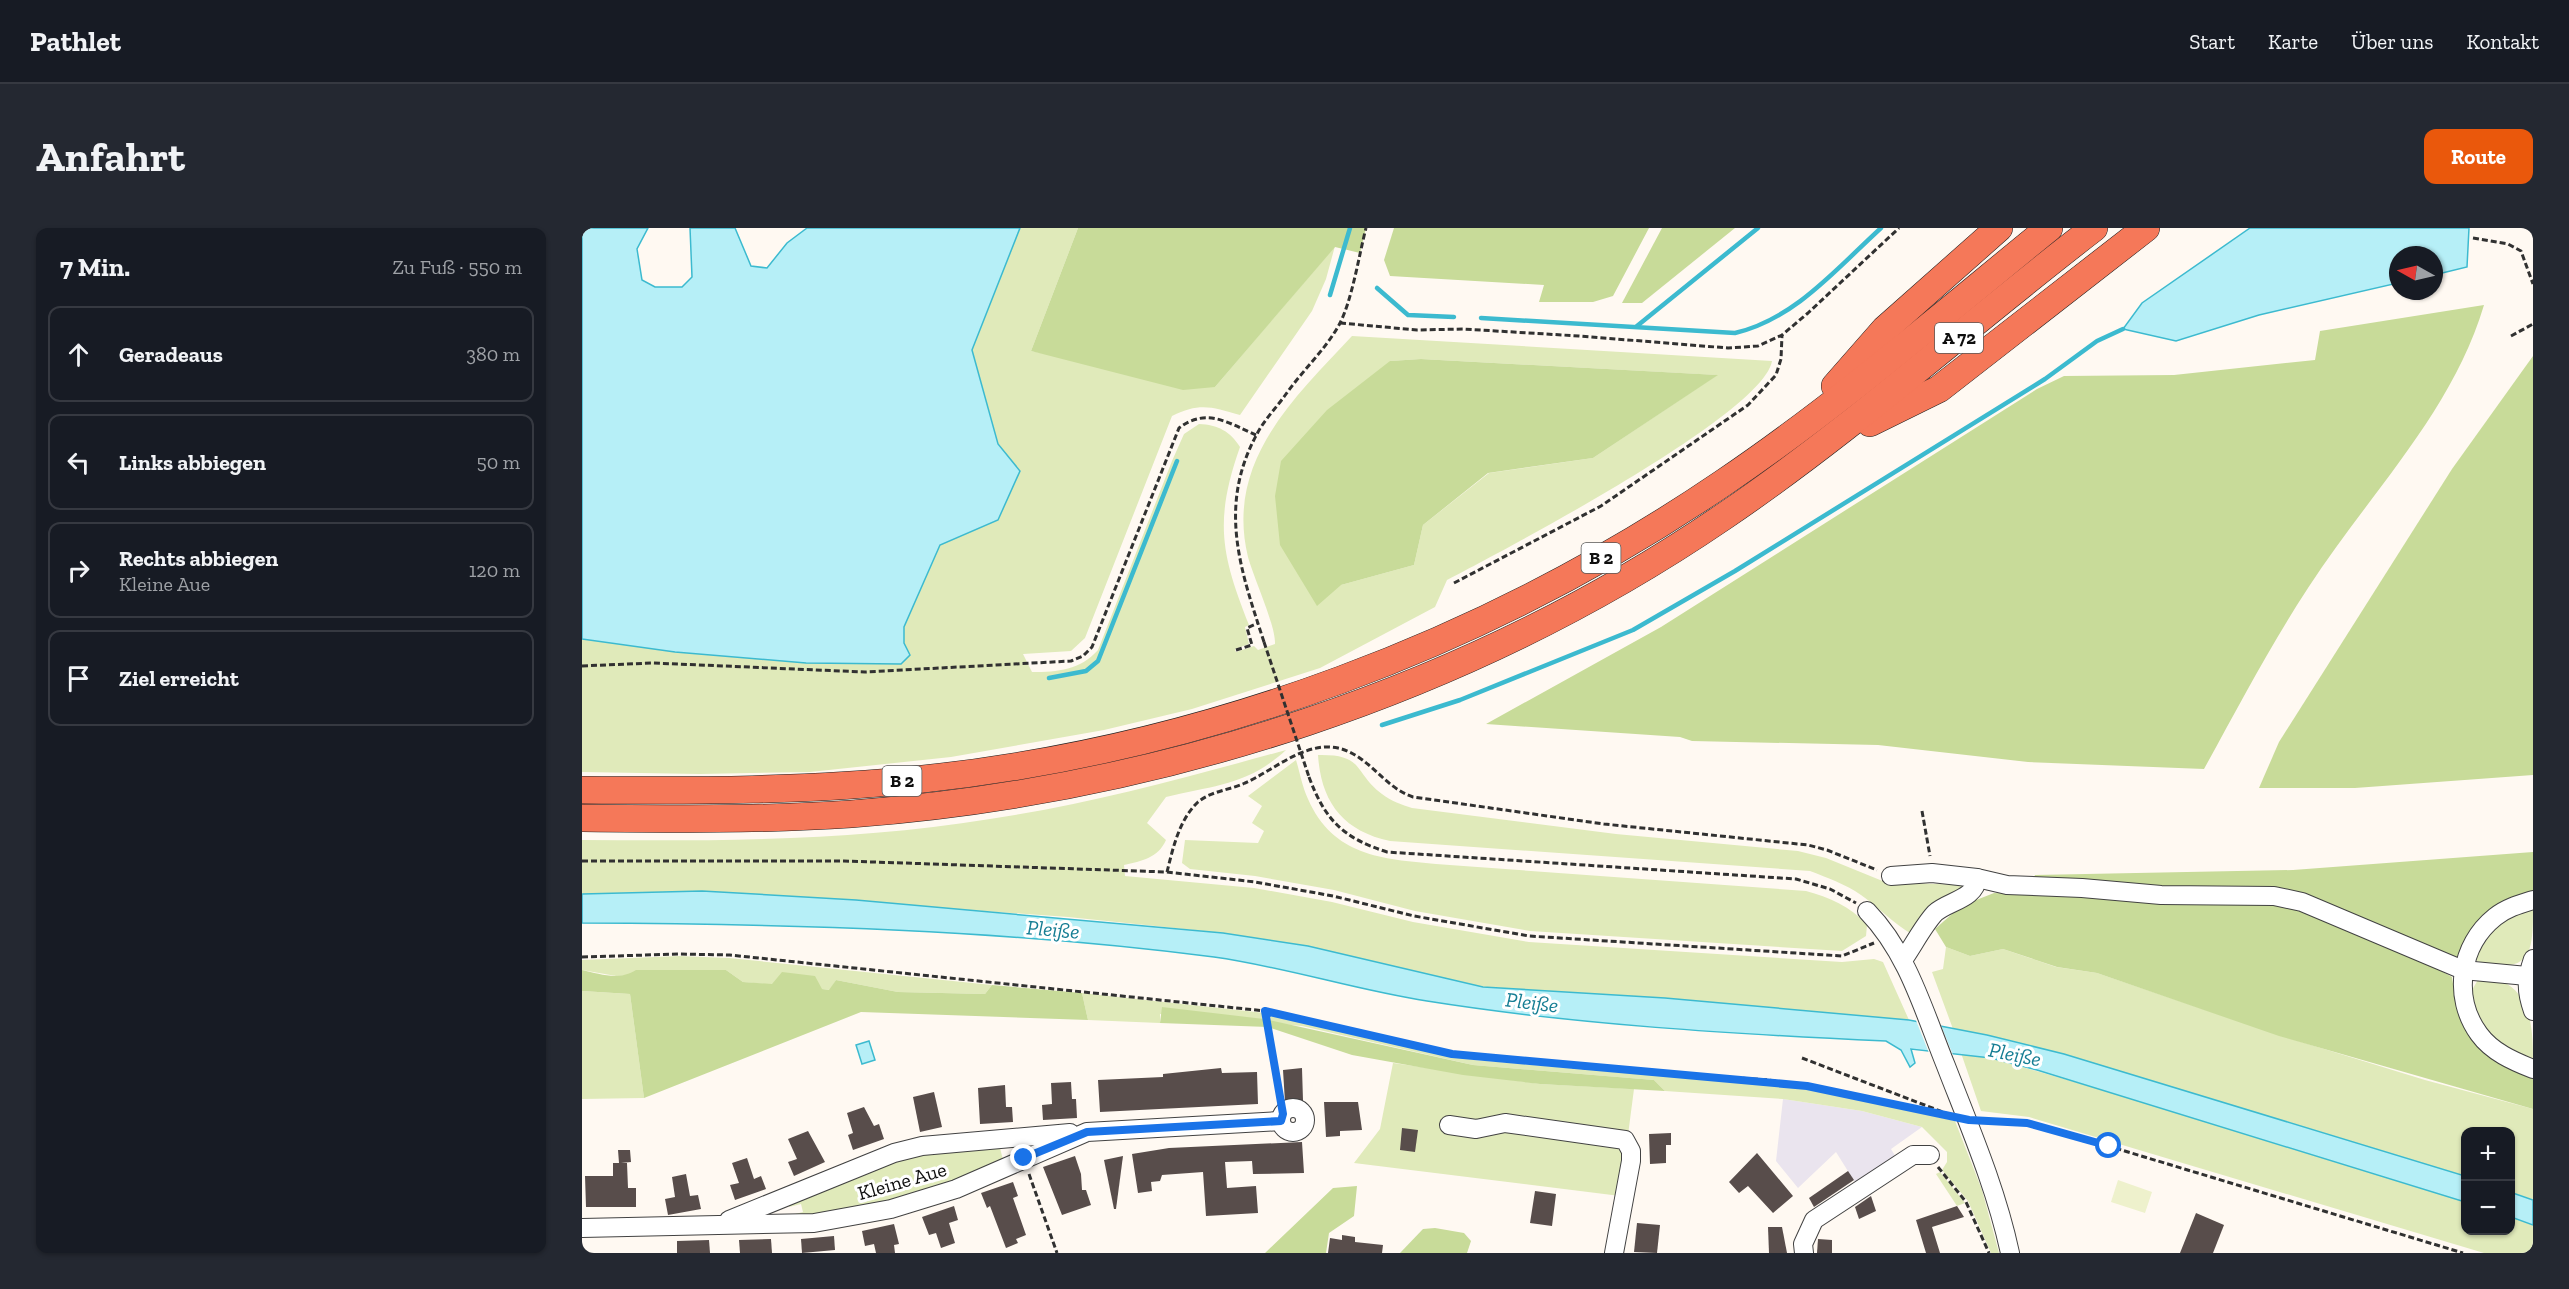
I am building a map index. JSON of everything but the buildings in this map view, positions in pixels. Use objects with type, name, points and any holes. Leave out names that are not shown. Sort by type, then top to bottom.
[{"type":"highway","points":[[1792,434],[1885,329],[2000,228]]},
{"type":"highway","name":"A 72","points":[[1792,434],[1855,386],[2049,228]]},
{"type":"highway","name":"A 72","points":[[1823,446],[2094,228]]},
{"type":"highway","points":[[1823,446],[1940,389],[2146,229]]},
{"type":"highway","name":"B 2","points":[[582,790],[774,789],[925,779],[1044,761],[1216,720],[1354,675],[1496,613],[1587,567],[1650,530],[1722,484],[1792,434]]},
{"type":"highway","name":"B 2","points":[[582,818],[746,819],[850,814],[929,806],[1069,784],[1221,748],[1330,712],[1443,670],[1542,623],[1596,594],[1722,518],[1823,446]]},
{"type":"street","points":[[1891,876],[1932,873],[1977,878],[2007,885],[2082,888],[2161,895],[2274,896],[2302,902],[2463,970],[2530,968],[2527,994],[2533,1011]]},
{"type":"street","points":[[1903,960],[1936,913],[1968,894],[1976,885],[1977,878]]},
{"type":"street","points":[[2533,900],[2496,916],[2470,946],[2463,970],[2469,1014],[2479,1034],[2493,1049],[2533,1070]]},
{"type":"street","points":[[1867,911],[1890,936],[1913,983],[1956,1092],[1963,1119],[1995,1192],[2010,1253]]},
{"type":"street","name":"Kleine Aue","points":[[717,1225],[894,1153],[944,1144],[1282,1117]]},
{"type":"street","points":[[1449,1125],[1476,1129],[1505,1123],[1625,1140],[1631,1150],[1631,1161],[1614,1253]]},
{"type":"street","name":"Kleine Aue","points":[[582,1228],[814,1223],[851,1218],[956,1189],[1087,1132]]},
{"type":"street","points":[[1804,1253],[1803,1244],[1814,1220],[1912,1155],[1930,1155]]},
{"type":"path","points":[[1366,228],[1340,323],[1319,355],[1256,435],[1242,471],[1235,521],[1241,572],[1309,777],[1324,811],[1339,828],[1363,844],[1387,852],[1797,879],[1848,897],[1867,911]]},
{"type":"path","points":[[1340,323],[1417,330],[1463,329],[1567,335],[1728,348],[1758,346],[1782,335],[1899,228]]},
{"type":"path","points":[[2473,238],[2508,244],[2522,251],[2533,284]]},
{"type":"path","points":[[2511,336],[2533,324]]},
{"type":"path","points":[[1454,583],[1601,506],[1748,405],[1776,375],[1782,358],[1782,335]]},
{"type":"path","points":[[582,666],[668,663],[864,672],[1071,661],[1083,656],[1092,647],[1179,428],[1190,420],[1203,417],[1217,418],[1256,435]]},
{"type":"path","points":[[1236,650],[1252,645],[1247,628],[1258,623]]},
{"type":"path","points":[[1167,872],[1174,841],[1198,802],[1210,795],[1258,777],[1290,758],[1320,748],[1335,747],[1351,752],[1365,761],[1388,785],[1413,797],[1604,824],[1808,845],[1852,859],[1891,876]]},
{"type":"path","points":[[1922,811],[1932,873]]},
{"type":"path","points":[[582,861],[844,861],[1167,872],[1288,888],[1436,921],[1530,936],[1842,956],[1890,936]]},
{"type":"path","points":[[582,957],[730,955],[1265,1011],[1452,1054],[1585,1068],[1769,1080],[1829,1090],[1963,1119],[2009,1121],[2055,1130],[2463,1253]]},
{"type":"path","points":[[1265,1011],[1282,1117]]},
{"type":"path","points":[[1802,1058],[1842,1071],[1963,1119]]},
{"type":"path","points":[[1930,1155],[1966,1202],[1989,1253]]},
{"type":"path","points":[[1024,1158],[1058,1253]]},
{"type":"shaded area","points":[[1783,1099],[1862,1111],[1922,1127],[1891,1149],[1897,1159],[1856,1184],[1836,1152],[1798,1188],[1776,1161]]},
{"type":"green space","points":[[1020,228],[1078,228],[1031,351],[1215,387],[1335,246],[1326,279],[1312,311],[1240,415],[1198,407],[1172,416],[1085,638],[1071,651],[1023,654],[1032,672],[1076,666],[1098,650],[1184,434],[1199,424],[1223,430],[1240,447],[1226,496],[1224,517],[1227,557],[1249,625],[1245,627],[1249,644],[1235,649],[1236,652],[1254,646],[1258,650],[1275,644],[1268,614],[1248,557],[1243,523],[1246,491],[1255,462],[1269,435],[1287,409],[1352,336],[1772,361],[1758,385],[1725,414],[1680,446],[1572,512],[1447,580],[1435,607],[1320,668],[1192,709],[1104,730],[951,757],[810,772],[700,774],[582,772],[582,639],[675,652],[806,663],[904,643],[904,627],[940,545],[998,520],[1020,471],[998,444],[972,350]],"holes":[[[1421,359],[1717,375],[1593,458],[1489,473],[1423,525],[1414,565],[1341,585],[1390,361]]]},
{"type":"green space","points":[[1078,228],[1366,228],[1360,253],[1335,247],[1215,387],[1183,390],[1031,351]]},
{"type":"green space","points":[[1394,228],[1649,228],[1613,296],[1593,302],[1539,302],[1544,285],[1390,276],[1384,260]]},
{"type":"green space","points":[[1662,228],[1735,228],[1642,303],[1622,303]]},
{"type":"green space","points":[[2484,305],[2470,344],[2430,417],[2308,588],[2267,655],[2204,769],[2028,762],[1878,745],[1692,741],[1680,737],[1486,724],[1661,627],[2037,389],[2064,376],[2174,375],[2315,360],[2320,331]]},
{"type":"green space","points":[[2533,356],[2533,775],[2355,788],[2259,788],[2279,742],[2452,469]]},
{"type":"green space","points":[[1421,359],[1718,375],[1593,458],[1488,473],[1423,525],[1414,565],[1341,585],[1317,606],[1280,545],[1275,496],[1281,461],[1327,410],[1390,361]]},
{"type":"green space","points":[[1286,750],[1272,762],[1244,778],[1166,797],[1147,823],[1166,840],[1163,846],[1154,855],[1124,865],[1125,876],[1254,888],[1332,902],[1413,922],[1529,942],[1842,962],[1874,959],[1883,962],[1909,1020],[1665,998],[1483,987],[1308,946],[1223,933],[1068,917],[702,891],[582,894],[582,840],[837,836],[939,826],[1028,813],[1102,798]]},
{"type":"green space","points":[[1318,755],[1333,755],[1351,761],[1382,794],[1412,808],[1616,834],[1798,851],[1826,858],[1885,882],[1963,885],[1965,890],[1913,935],[1855,891],[1810,871],[1390,841],[1359,830],[1338,812],[1324,787]]},
{"type":"green space","points":[[1296,760],[1306,794],[1318,818],[1345,843],[1361,851],[1397,860],[1436,864],[1806,891],[1831,899],[1854,913],[1867,925],[1866,936],[1842,951],[1530,931],[1415,911],[1334,890],[1255,876],[1190,869],[1182,863],[1185,840],[1258,843],[1264,831],[1252,823],[1262,806],[1248,796]]},
{"type":"green space","points":[[2533,852],[2533,894],[2469,935],[2456,959],[2294,894],[2032,882],[2035,875],[2293,870]]},
{"type":"green space","points":[[1994,893],[2291,905],[2413,955],[2452,977],[2460,1016],[2474,1041],[2498,1059],[2533,1076],[2533,1109],[2279,1036],[2097,973],[2057,967],[2003,949],[1970,956],[1946,947],[1935,929],[1961,906]]},
{"type":"green space","points":[[2533,905],[2532,935],[2526,956],[2519,962],[2509,965],[2477,961],[2476,955],[2499,922]]},
{"type":"green space","points":[[1946,947],[1970,956],[2003,949],[2056,967],[2097,973],[2279,1035],[2425,1080],[2533,1109],[2533,1200],[2515,1193],[2515,1127],[2461,1127],[2461,1175],[2064,1054],[1953,1029],[1932,972],[1943,969]]},
{"type":"green space","points":[[679,956],[729,958],[992,985],[985,994],[898,992],[836,980],[830,990],[743,982],[726,970],[616,976],[582,970],[582,960]]},
{"type":"green space","points":[[582,970],[616,976],[636,970],[726,970],[743,982],[772,984],[782,972],[815,976],[822,989],[829,990],[836,980],[898,992],[985,994],[992,985],[1082,993],[1088,1020],[861,1012],[644,1098],[630,994],[582,991]]},
{"type":"green space","points":[[2480,976],[2504,982],[2522,999],[2532,1031],[2533,1064],[2507,1052],[2480,1023],[2471,992]]},
{"type":"green space","points":[[582,991],[630,994],[644,1098],[582,1099]]},
{"type":"green space","points":[[1082,993],[1265,1013],[1474,1060],[1807,1088],[1955,1121],[1982,1190],[1999,1253],[1991,1253],[1968,1201],[1942,1170],[1947,1162],[1947,1152],[1922,1127],[1862,1111],[1783,1099],[1665,1091],[1654,1080],[1473,1065],[1302,1026],[1160,1014],[1160,1023],[1088,1020]]},
{"type":"green space","points":[[1162,1007],[1264,1019],[1473,1065],[1654,1080],[1665,1091],[1540,1084],[1463,1075],[1352,1055],[1268,1027],[1160,1023]]},
{"type":"green space","points":[[1961,1053],[1991,1058],[2168,1109],[2461,1201],[2461,1235],[2515,1235],[2515,1218],[2533,1225],[2533,1253],[2484,1253],[2029,1117],[1981,1111]]},
{"type":"green space","points":[[1393,1063],[1540,1084],[1634,1089],[1620,1196],[1354,1163],[1380,1129]]},
{"type":"green space","points":[[999,1144],[1004,1164],[933,1191],[814,1217],[791,1215],[803,1212],[801,1204],[789,1207],[792,1202],[896,1158]]},
{"type":"green space","points":[[1940,1172],[1965,1203],[1957,1206],[1936,1174]]},
{"type":"green space","points":[[2118,1180],[2152,1192],[2145,1213],[2111,1202]]},
{"type":"green space","points":[[1357,1186],[1354,1216],[1329,1233],[1326,1253],[1265,1253],[1333,1188]]},
{"type":"green space","points":[[1435,1228],[1464,1233],[1471,1241],[1467,1253],[1400,1253],[1423,1229]]},
{"type":"water","points":[[582,228],[648,228],[637,249],[642,280],[655,287],[682,287],[692,277],[690,228],[735,228],[751,266],[767,268],[787,243],[807,228],[1020,228],[972,350],[998,444],[1020,471],[998,520],[940,545],[904,627],[904,643],[910,655],[901,664],[806,663],[675,652],[582,639]]},
{"type":"water","points":[[2250,228],[2469,228],[2467,267],[2443,273],[2443,246],[2389,246],[2389,285],[2259,315],[2176,341],[2123,329],[2142,303]]},
{"type":"water","name":"Pleiße","points":[[702,891],[856,900],[1223,933],[1308,946],[1483,987],[1665,998],[1909,1020],[1987,1035],[2064,1054],[2461,1175],[2461,1201],[2037,1070],[1991,1058],[1911,1049],[1915,1063],[1910,1067],[1901,1050],[1886,1041],[1713,1032],[1541,1016],[1427,1001],[1241,961],[1057,940],[820,927],[582,923],[582,894]]},
{"type":"water","points":[[869,1041],[875,1060],[862,1064],[856,1045]]},
{"type":"water","points":[[2515,1194],[2533,1200],[2533,1225],[2515,1218]]},
{"type":"pier","points":[[1915,1018],[1940,1023],[1953,1055],[1929,1053]]},
{"type":"waterway","points":[[1330,295],[1350,228]]},
{"type":"waterway","points":[[1637,326],[1758,228]]},
{"type":"waterway","points":[[1481,318],[1735,333],[1757,326],[1796,304],[1881,228]]},
{"type":"waterway","points":[[1377,288],[1408,315],[1454,317]]},
{"type":"waterway","points":[[1382,725],[1460,700],[1633,630],[1735,571],[2045,379],[2097,341],[2123,329]]},
{"type":"waterway","points":[[1049,678],[1086,671],[1098,661],[1177,461]]},
{"type":"route","points":[[1024,1158],[1087,1132],[1281,1121],[1283,1114],[1265,1011],[1452,1054],[1585,1068],[1769,1080],[1841,1092],[1969,1120],[2027,1123],[2109,1146]]}]
